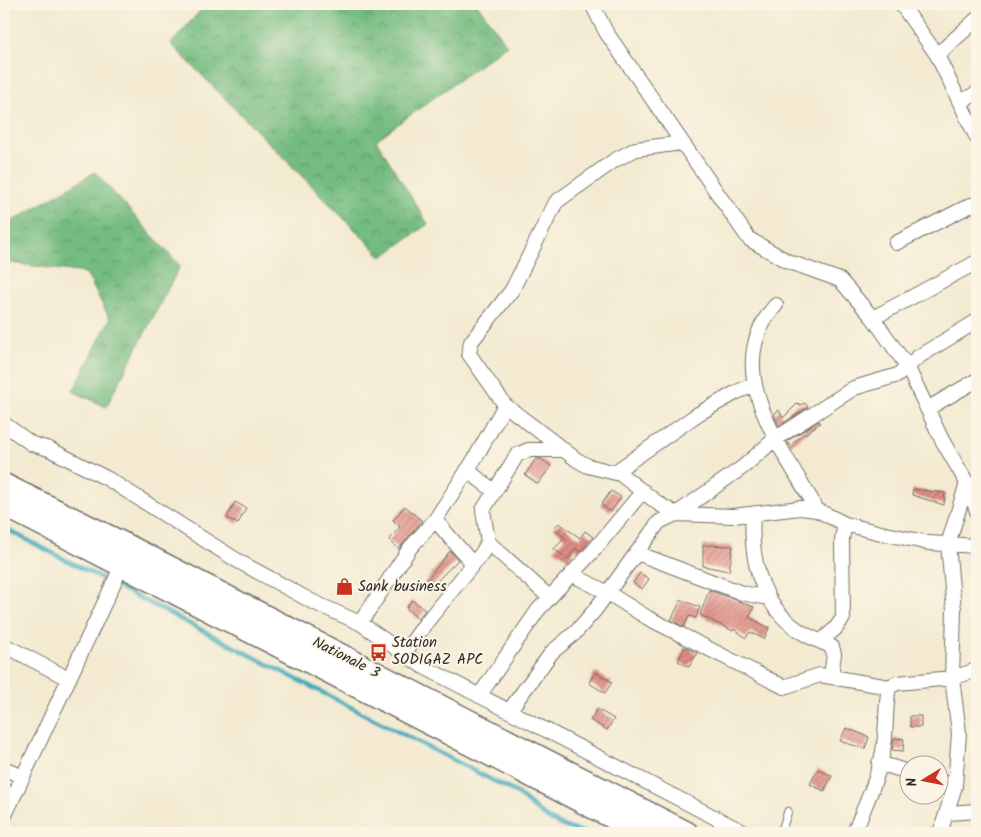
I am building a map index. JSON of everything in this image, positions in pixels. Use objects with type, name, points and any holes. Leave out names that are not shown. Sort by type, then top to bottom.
[{"type":"main road","name":"Nationale 3","points":[[4,485],[126,556],[643,833]]},
{"type":"main road","name":"Nationale 3","points":[[4,505],[126,556],[687,833]]},
{"type":"street","points":[[592,4],[606,32],[749,239],[786,260],[840,280],[873,318],[907,366],[927,409],[967,483],[977,511]]},
{"type":"street","points":[[901,4],[937,54],[977,138]]},
{"type":"street","points":[[937,54],[977,19]]},
{"type":"street","points":[[960,102],[977,92]]},
{"type":"street","points":[[682,143],[636,150],[615,160],[556,202],[512,290],[471,342],[468,350],[505,405],[560,450],[588,466],[615,472],[676,514],[692,516],[753,514],[800,508],[817,510],[845,524],[929,543],[977,546]]},
{"type":"street","points":[[896,243],[974,203],[977,218]]},
{"type":"street","points":[[873,318],[977,262]]},
{"type":"street","points":[[776,305],[764,322],[753,350],[755,384],[762,412],[775,440],[817,510]]},
{"type":"street","points":[[888,338],[894,308]]},
{"type":"street","points":[[508,712],[552,652],[575,633],[608,593],[659,522],[676,514],[743,467],[775,440],[854,388],[898,375],[918,357],[977,322]]},
{"type":"street","points":[[927,409],[977,380]]},
{"type":"street","points":[[615,472],[698,414],[755,384]]},
{"type":"street","points":[[360,623],[410,548],[435,520],[505,405]]},
{"type":"street","points":[[4,424],[32,444],[49,449],[108,479],[188,531],[255,570],[313,602],[360,623],[403,655],[508,712],[745,833]]},
{"type":"street","points":[[550,597],[488,542],[483,510],[517,455],[523,450],[560,450]]},
{"type":"street","points":[[467,470],[494,491]]},
{"type":"street","points":[[940,833],[948,813],[955,786],[959,733],[952,678],[954,610],[948,544],[967,483]]},
{"type":"street","points":[[479,696],[550,597],[643,491]]},
{"type":"street","points":[[753,514],[753,546],[759,578],[769,598],[794,627],[832,647],[834,651],[831,676]]},
{"type":"street","points":[[435,520],[473,564]]},
{"type":"street","points":[[821,642],[835,629],[843,618],[842,538],[845,524]]},
{"type":"street","points":[[403,655],[488,542]]},
{"type":"street","points":[[638,553],[742,593],[769,598]]},
{"type":"street","points":[[4,818],[126,556]]},
{"type":"street","points":[[571,574],[608,593],[648,618],[784,687],[814,676],[831,676],[889,687],[897,683],[952,678],[977,670]]},
{"type":"street","points":[[4,645],[69,679]]},
{"type":"street","points":[[854,833],[884,745],[886,700],[889,687]]},
{"type":"street","points":[[879,763],[898,769]]},
{"type":"street","points":[[4,768],[22,777]]},
{"type":"street","points":[[948,784],[955,786]]},
{"type":"street","points":[[948,813],[977,811]]},
{"type":"lane","points":[[781,833],[788,811]]},
{"type":"green space","points":[[206,4],[477,4],[507,45],[376,140],[428,224],[382,257],[171,44]]},
{"type":"green space","points":[[95,172],[180,266],[106,407],[73,391],[110,319],[86,273],[4,262],[4,226]]},
{"type":"building","points":[[798,403],[800,405],[805,403],[808,407],[779,426],[774,414],[779,410],[783,418]]},
{"type":"building","points":[[819,421],[820,423],[804,433],[790,446],[787,441]]},
{"type":"building","points":[[536,459],[541,459],[551,466],[538,484],[525,475]]},
{"type":"building","points":[[913,489],[945,493],[944,505],[912,495]]},
{"type":"building","points":[[611,491],[621,497],[611,512],[601,505]]},
{"type":"building","points":[[235,502],[246,508],[238,524],[227,518]]},
{"type":"building","points":[[405,506],[422,521],[399,549],[389,540],[400,527],[393,520]]},
{"type":"building","points":[[559,523],[580,538],[585,531],[593,537],[580,552],[576,548],[568,559],[554,549],[565,538],[554,528]]},
{"type":"building","points":[[703,545],[733,546],[729,571],[703,566]]},
{"type":"building","points":[[450,551],[458,560],[430,588],[424,583]]},
{"type":"building","points":[[640,573],[649,579],[642,589],[633,583]]},
{"type":"building","points":[[709,590],[754,607],[749,617],[769,628],[764,639],[750,632],[746,638],[734,629],[733,631],[700,615]]},
{"type":"building","points":[[412,600],[425,610],[418,619],[406,608]]},
{"type":"building","points":[[681,600],[700,607],[696,618],[689,616],[684,627],[671,620]]},
{"type":"building","points":[[685,647],[697,653],[689,667],[678,661]]},
{"type":"building","points":[[595,672],[612,682],[605,693],[589,683]]},
{"type":"building","points":[[597,709],[614,719],[607,730],[590,720]]},
{"type":"building","points":[[910,716],[921,716],[921,727],[910,727]]},
{"type":"building","points":[[846,728],[869,737],[865,749],[840,741]]},
{"type":"building","points":[[894,738],[904,739],[903,751],[892,750]]},
{"type":"building","points":[[818,769],[832,776],[824,791],[810,784]]},
{"type":"waterway","points":[[4,528],[517,793],[534,808],[558,824],[589,833]]},
{"type":"place","name":"Sank business","points":[[344,587]]},
{"type":"place","name":"Station SODIGAZ APC","points":[[378,652]]}]
